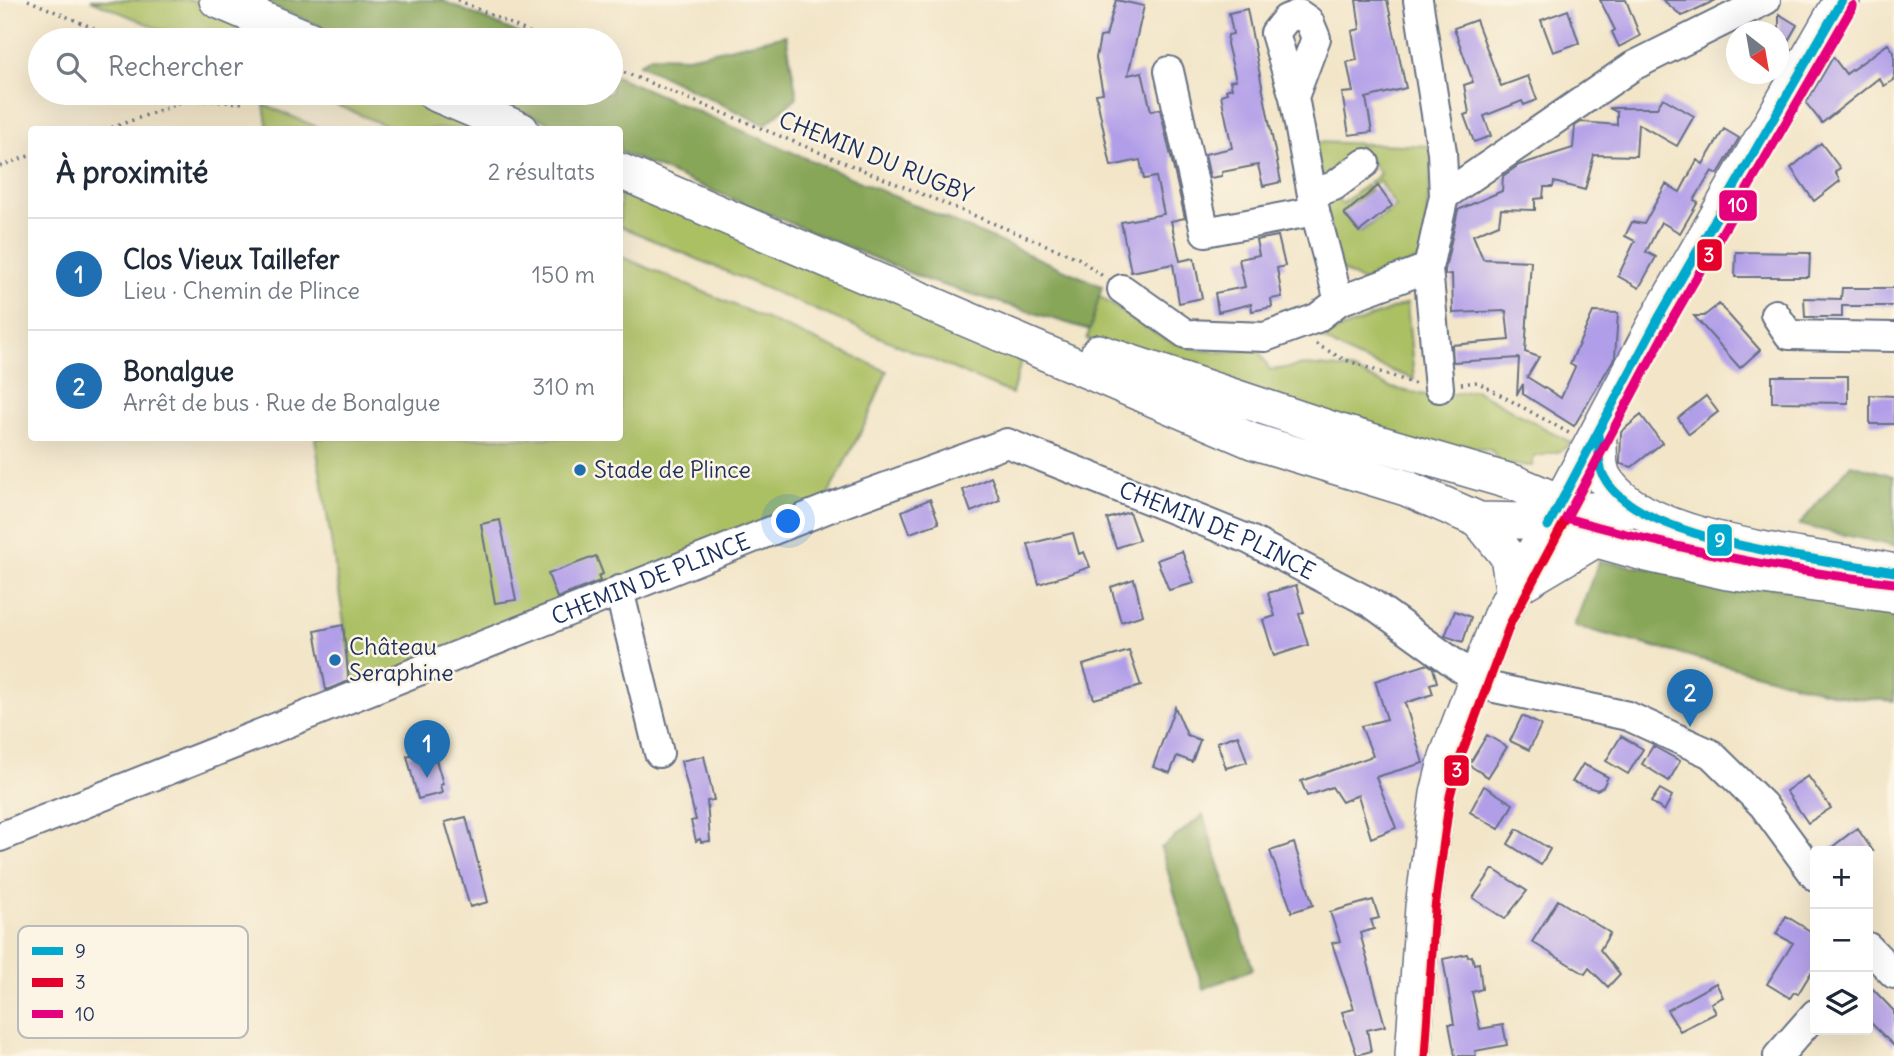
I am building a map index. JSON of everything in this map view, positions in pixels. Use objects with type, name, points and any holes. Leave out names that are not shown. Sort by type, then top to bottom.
[{"type":"main road","points":[[216,0],[282,28]]},
{"type":"main road","points":[[1413,1056],[1431,832],[1447,757],[1476,679],[1513,589],[1592,447],[1658,319],[1842,0]]},
{"type":"main road","points":[[463,105],[512,126]]},
{"type":"main road","points":[[623,173],[1252,440],[1406,488],[1479,520],[1516,519],[1586,510],[1635,510],[1714,540]]},
{"type":"main road","points":[[838,263],[1218,392],[1515,483],[1595,540],[1727,572],[1894,595]]},
{"type":"main road","points":[[1515,483],[1592,447]]},
{"type":"main road","points":[[1592,447],[1607,482],[1635,510]]},
{"type":"main road","points":[[1406,488],[1446,485],[1573,519],[1714,540],[1894,572]]},
{"type":"main road","points":[[1479,520],[1508,556],[1513,589]]},
{"type":"main road","points":[[1513,589],[1595,540]]},
{"type":"street","points":[[1418,0],[1443,152],[1444,196],[1428,268],[1439,388]]},
{"type":"street","points":[[1444,196],[1633,66],[1766,0]]},
{"type":"street","points":[[1169,71],[1205,232],[1313,202],[1365,163]]},
{"type":"street","points":[[1294,97],[1313,202],[1339,301]]},
{"type":"street","points":[[1122,289],[1186,334],[1265,337],[1317,318],[1339,301],[1428,268]]},
{"type":"street","points":[[1775,314],[1789,335],[1894,337]]},
{"type":"street","name":"CHEMIN DE PLINCE","points":[[0,837],[998,440],[1250,540],[1371,603],[1476,679],[1505,692],[1628,716],[1711,754],[1763,805],[1810,869]]},
{"type":"street","points":[[619,590],[659,753]]},
{"type":"street","points":[[1873,952],[1894,974]]},
{"type":"street","points":[[1777,1056],[1810,1020]]},
{"type":"path","points":[[28,0],[93,28]]},
{"type":"path","points":[[458,0],[520,28]]},
{"type":"path","name":"CHEMIN DU RUGBY","points":[[623,72],[1078,258],[1122,289]]},
{"type":"path","points":[[116,126],[175,105]]},
{"type":"path","points":[[0,166],[28,156]]},
{"type":"green space","points":[[91,0],[194,0],[260,28],[157,28]]},
{"type":"green space","points":[[258,0],[441,0],[506,28],[324,28]]},
{"type":"green space","points":[[786,35],[797,97],[765,125],[639,64],[651,56],[688,57]]},
{"type":"green space","points":[[623,79],[1102,286],[1090,330],[929,281],[623,153],[623,126],[557,126],[506,105],[623,105]]},
{"type":"green space","points":[[264,105],[315,126],[268,126]]},
{"type":"green space","points":[[337,105],[439,105],[489,126],[387,126]]},
{"type":"green space","points":[[1313,142],[1433,146],[1423,258],[1363,282],[1337,267],[1324,199],[1334,193],[1342,204],[1366,185],[1371,190],[1342,212],[1359,233],[1396,207],[1379,181],[1372,186],[1369,183],[1380,174],[1361,147],[1322,177]]},
{"type":"green space","points":[[623,183],[1023,354],[1012,394],[623,227]]},
{"type":"green space","name":"Stade de Plince","points":[[623,257],[887,371],[867,420],[824,502],[354,687],[315,441],[623,441]]},
{"type":"green space","points":[[1099,296],[1155,333],[1190,348],[1232,352],[1258,349],[1270,370],[1306,365],[1350,369],[1392,388],[1435,397],[1475,390],[1572,443],[1560,451],[1534,457],[1532,466],[1501,464],[1491,450],[1461,446],[1449,457],[1278,405],[1087,339]]},
{"type":"green space","points":[[1407,303],[1414,379],[1355,357],[1304,328],[1328,316],[1334,332]]},
{"type":"green space","points":[[1851,464],[1894,476],[1894,546],[1799,525]]},
{"type":"green space","points":[[1599,561],[1894,605],[1894,701],[1846,697],[1574,626]]},
{"type":"green space","points":[[1203,815],[1253,969],[1203,989],[1161,848]]},
{"type":"building","points":[[1116,0],[1144,6],[1128,75],[1142,72],[1151,111],[1160,109],[1185,218],[1171,221],[1180,261],[1194,258],[1202,298],[1179,303],[1173,264],[1131,272],[1121,222],[1164,214],[1156,177],[1144,179],[1140,160],[1111,166],[1096,94],[1103,93],[1096,58],[1100,37],[1106,36]]},
{"type":"building","points":[[1356,0],[1387,0],[1406,88],[1366,98],[1372,132],[1349,135],[1342,93],[1353,92],[1347,62],[1357,60],[1352,31],[1360,29]]},
{"type":"building","points":[[1600,0],[1626,0],[1640,36],[1619,47],[1612,32],[1615,30]]},
{"type":"building","points":[[1663,0],[1716,0],[1682,16]]},
{"type":"building","points":[[1247,9],[1281,182],[1263,186],[1258,165],[1222,172],[1222,176],[1210,178],[1205,154],[1232,148],[1221,95],[1232,88],[1230,81],[1236,80],[1227,44],[1228,35],[1233,34],[1229,13]]},
{"type":"building","points":[[1568,10],[1579,43],[1553,52],[1541,20]]},
{"type":"building","points":[[1779,14],[1797,25],[1789,39],[1789,21],[1779,21]]},
{"type":"building","points":[[1476,20],[1501,86],[1528,76],[1537,100],[1524,105],[1522,101],[1484,116],[1491,136],[1474,142],[1464,115],[1469,113],[1464,85],[1473,82],[1454,28]]},
{"type":"building","points":[[1888,44],[1894,52],[1894,80],[1884,86],[1879,78],[1822,123],[1806,103],[1833,57],[1846,74]]},
{"type":"building","points":[[1663,98],[1694,116],[1677,146],[1638,124],[1636,156],[1594,155],[1585,190],[1554,182],[1553,187],[1544,187],[1543,198],[1535,199],[1535,210],[1501,209],[1499,224],[1473,235],[1483,259],[1531,261],[1525,352],[1539,357],[1527,377],[1561,398],[1575,367],[1570,364],[1593,312],[1618,313],[1615,357],[1574,426],[1523,394],[1523,384],[1517,395],[1519,358],[1453,362],[1452,345],[1509,340],[1506,311],[1453,313],[1452,274],[1445,275],[1445,269],[1458,210],[1502,191],[1503,176],[1519,165],[1573,148],[1575,126],[1581,122],[1617,125],[1617,112],[1609,108],[1657,108]]},
{"type":"building","points":[[1724,129],[1739,138],[1718,174],[1712,171],[1694,200],[1698,202],[1680,233],[1661,222],[1646,252],[1656,257],[1639,288],[1618,276],[1635,241],[1625,236],[1632,222],[1644,224],[1666,184],[1680,192],[1697,160],[1703,164]]},
{"type":"building","points":[[1821,143],[1840,168],[1835,172],[1840,181],[1814,201],[1791,168]]},
{"type":"building","points":[[1378,186],[1392,206],[1359,232],[1344,214]]},
{"type":"building","points":[[1278,236],[1285,266],[1277,268],[1282,297],[1271,299],[1272,307],[1252,311],[1251,304],[1218,312],[1215,293],[1245,287],[1239,259],[1259,255],[1256,240]]},
{"type":"building","points":[[1736,252],[1810,253],[1809,277],[1735,277]]},
{"type":"building","points":[[1842,288],[1894,288],[1894,306],[1842,306],[1842,317],[1805,317],[1804,298],[1841,299]]},
{"type":"building","points":[[1719,304],[1760,350],[1740,368],[1694,316],[1704,316]]},
{"type":"building","points":[[1772,376],[1848,376],[1848,403],[1772,402]]},
{"type":"building","points":[[1870,395],[1894,396],[1894,424],[1870,424]]},
{"type":"building","points":[[1706,396],[1718,412],[1689,434],[1678,418]]},
{"type":"building","points":[[1641,415],[1662,443],[1632,467],[1620,464],[1621,432]]},
{"type":"building","points":[[991,477],[1000,500],[971,512],[963,490]]},
{"type":"building","points":[[930,499],[939,523],[910,533],[902,511]]},
{"type":"building","points":[[1129,512],[1139,540],[1116,548],[1107,519]]},
{"type":"building","points":[[500,520],[516,600],[495,603],[481,524]]},
{"type":"building","points":[[1073,533],[1079,554],[1084,552],[1090,567],[1039,584],[1028,544]]},
{"type":"building","points":[[1182,551],[1194,583],[1169,590],[1157,560]]},
{"type":"building","points":[[596,556],[603,574],[598,576],[600,581],[557,598],[548,574]]},
{"type":"building","points":[[1134,579],[1143,615],[1121,622],[1111,587]]},
{"type":"building","points":[[1296,585],[1304,612],[1299,614],[1308,645],[1274,656],[1263,620],[1275,616],[1268,593]]},
{"type":"building","points":[[1455,611],[1471,617],[1463,642],[1445,636]]},
{"type":"building","name":"Château Seraphine","points":[[343,625],[349,681],[326,690],[315,631]]},
{"type":"building","points":[[1129,651],[1141,686],[1094,699],[1083,665]]},
{"type":"building","points":[[1428,664],[1433,668],[1437,682],[1430,684],[1433,694],[1405,703],[1423,763],[1376,777],[1396,828],[1371,838],[1358,795],[1342,802],[1332,787],[1307,796],[1301,781],[1373,756],[1361,726],[1387,719],[1375,681]]},
{"type":"building","points":[[1175,707],[1187,735],[1200,740],[1192,762],[1177,756],[1170,773],[1153,767]]},
{"type":"building","points":[[1522,716],[1541,725],[1529,750],[1510,741]]},
{"type":"building","points":[[1238,735],[1247,762],[1226,768],[1217,742]]},
{"type":"building","points":[[1487,735],[1507,747],[1488,777],[1469,765]]},
{"type":"building","points":[[1621,736],[1643,749],[1628,774],[1606,761]]},
{"type":"building","points":[[1653,746],[1680,761],[1669,781],[1642,764]]},
{"type":"building","points":[[433,749],[443,784],[440,785],[442,793],[418,799],[407,756]]},
{"type":"building","points":[[704,756],[714,800],[707,801],[710,841],[701,842],[700,839],[696,841],[691,821],[696,820],[681,761]]},
{"type":"building","points":[[1583,764],[1608,777],[1603,787],[1597,790],[1572,782]]},
{"type":"building","points":[[1808,776],[1831,808],[1808,823],[1786,791]]},
{"type":"building","points":[[1484,786],[1513,804],[1499,829],[1470,812]]},
{"type":"building","points":[[1660,789],[1672,796],[1664,811],[1651,802]]},
{"type":"building","points":[[466,817],[488,902],[470,907],[445,822]]},
{"type":"building","points":[[1857,828],[1870,846],[1834,846]]},
{"type":"building","points":[[1517,829],[1550,849],[1541,865],[1508,844]]},
{"type":"building","points":[[1294,843],[1313,905],[1292,912],[1270,851]]},
{"type":"building","points":[[1493,869],[1527,891],[1505,919],[1473,898]]},
{"type":"building","points":[[1373,900],[1379,918],[1371,920],[1374,929],[1360,933],[1385,1026],[1367,1030],[1371,1051],[1357,1055],[1342,1012],[1354,1009],[1332,943],[1340,941],[1330,912]]},
{"type":"building","points":[[1558,900],[1610,933],[1600,950],[1620,974],[1608,987],[1589,968],[1585,974],[1532,942]]},
{"type":"building","points":[[1786,916],[1810,931],[1810,974],[1798,994],[1794,992],[1790,998],[1767,984],[1793,943],[1776,934]]},
{"type":"building","points":[[1467,954],[1468,957],[1472,956],[1474,964],[1479,963],[1482,989],[1472,992],[1480,1029],[1503,1025],[1507,1045],[1475,1051],[1476,1056],[1455,1056],[1449,1024],[1454,1024],[1443,959]]},
{"type":"building","points":[[1716,983],[1723,997],[1711,1003],[1716,1013],[1680,1031],[1667,1010]]},
{"type":"building","points":[[1873,989],[1894,1011],[1894,1046],[1873,1025]]},
{"type":"transit line","name":"9","points":[[1548,526],[1658,319],[1842,0]]},
{"type":"transit line","name":"3","points":[[1425,1056],[1435,908],[1450,796],[1459,761],[1511,622],[1669,325],[1853,6]]},
{"type":"transit line","name":"10","points":[[1853,6],[1669,325],[1566,518],[1728,557],[1894,583]]},
{"type":"transit line","name":"9","points":[[1598,435],[1604,477],[1623,499],[1654,518],[1693,533],[1736,544],[1894,572]]},
{"type":"place","name":"Stade de Plince","points":[[580,470]]},
{"type":"place","name":"Château Seraphine","points":[[335,660]]},
{"type":"place","name":"Bonalgue","points":[[1690,727]]},
{"type":"place","name":"Clos Vieux Taillefer","points":[[427,778]]}]
